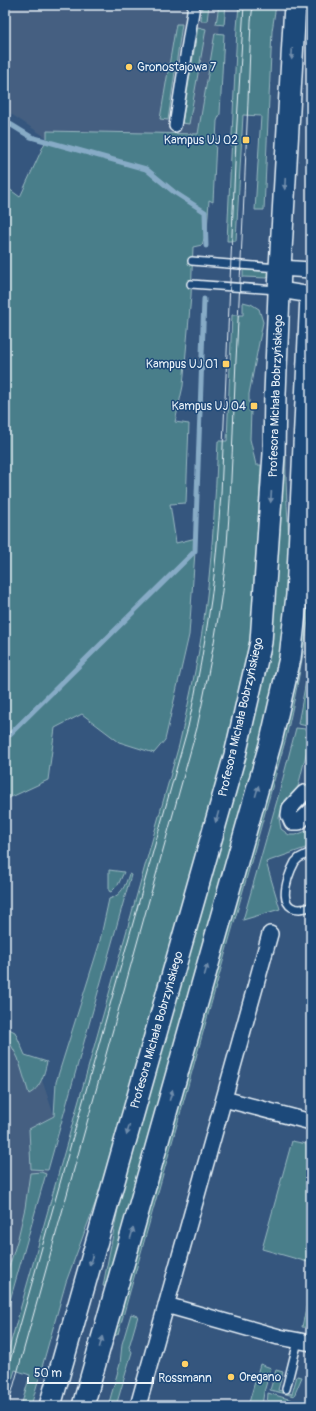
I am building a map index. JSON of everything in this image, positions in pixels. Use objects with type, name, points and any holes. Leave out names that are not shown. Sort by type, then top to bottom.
[{"type":"main road","name":"Profesora Michała Bobrzyńskiego","points":[[50,1406],[235,755],[261,642],[274,454],[280,268],[295,5]]},
{"type":"main road","points":[[83,1406],[271,741],[290,658],[297,595],[311,296]]},
{"type":"street","points":[[175,126],[194,5]]},
{"type":"street","points":[[280,268],[311,270]]},
{"type":"street","points":[[280,290],[311,296]]},
{"type":"street","points":[[304,793],[290,808],[289,815],[292,822],[299,822],[311,811]]},
{"type":"street","points":[[138,1406],[270,934]]},
{"type":"street","points":[[224,1099],[311,1122]]},
{"type":"street","points":[[166,1305],[279,1337],[304,1342]]},
{"type":"lane","points":[[192,261],[280,268]]},
{"type":"lane","points":[[192,284],[280,290]]},
{"type":"lane","points":[[311,852],[299,858],[295,862],[284,894],[286,902],[292,907],[300,909],[311,907]]},
{"type":"lane","points":[[286,1389],[304,1342]]},
{"type":"shaded area","points":[[5,5],[221,5],[209,200],[47,138],[5,110]]},
{"type":"shaded area","points":[[5,1027],[15,1032],[25,1055],[47,1062],[42,1080],[59,1130],[5,1318]]},
{"type":"green space","points":[[202,5],[209,5],[207,21],[201,21]]},
{"type":"green space","points":[[219,5],[226,5],[224,25],[216,24]]},
{"type":"green space","points":[[239,5],[276,5],[272,31],[264,210],[255,210],[261,116],[243,115],[236,241],[227,241],[237,28]]},
{"type":"green space","points":[[176,24],[182,24],[168,120],[160,119]]},
{"type":"green space","points":[[198,27],[206,29],[189,124],[182,123]]},
{"type":"green space","points":[[215,33],[224,34],[220,114],[217,121],[213,202],[209,200],[207,230],[202,245],[193,247],[191,296],[183,386],[175,422],[189,424],[186,503],[170,504],[176,543],[196,538],[189,635],[165,740],[154,753],[119,742],[82,714],[55,728],[48,780],[5,800],[5,186],[20,197],[47,138],[47,131],[198,134]]},
{"type":"green space","points":[[243,270],[267,271],[269,275],[267,278],[243,277]]},
{"type":"green space","points":[[243,302],[251,304],[259,309],[263,322],[249,394],[249,411],[251,411],[250,439],[256,465],[261,465],[254,607],[247,662],[229,739],[105,1177],[66,1282],[31,1406],[21,1406],[30,1375],[15,1370],[5,1403],[5,1363],[179,745],[189,700],[201,641],[209,580],[218,441],[227,441],[232,315],[243,315]]},
{"type":"green space","points":[[282,455],[286,455],[289,543],[287,596],[276,676],[268,716],[107,1287],[103,1286],[122,1188],[246,749]]},
{"type":"green space","points":[[310,552],[312,578],[308,621],[300,671],[286,738],[118,1334],[113,1337],[282,741],[298,666],[308,594]]},
{"type":"green space","points":[[311,654],[311,700],[307,726],[298,724]]},
{"type":"green space","points":[[296,728],[306,729],[305,737],[310,738],[297,791],[285,802],[279,818],[281,829],[289,835],[296,835],[311,829],[311,846],[266,862],[280,909],[243,920],[278,797]]},
{"type":"green space","points":[[109,870],[124,872],[118,885],[111,892],[109,891]]},
{"type":"green space","points":[[129,874],[131,875],[48,1170],[31,1169],[29,1129],[54,1116],[56,1082],[99,945],[109,899],[120,892]]},
{"type":"green space","points":[[5,1027],[15,1032],[25,1055],[47,1062],[39,1084],[29,1094],[18,1058],[10,1043],[5,1039]]},
{"type":"green space","points":[[292,1141],[311,1145],[311,1263],[262,1249]]},
{"type":"green space","points":[[41,1172],[46,1174],[5,1318],[5,1280],[18,1238],[25,1208],[30,1173]]},
{"type":"green space","points":[[311,1284],[311,1328],[302,1327]]},
{"type":"green space","points":[[131,1314],[138,1316],[129,1347],[132,1352],[116,1406],[108,1406],[120,1364],[122,1344]]},
{"type":"green space","points":[[260,1364],[271,1368],[264,1392],[262,1406],[248,1406]]},
{"type":"green space","points":[[276,1370],[283,1372],[278,1390],[292,1394],[297,1376],[302,1377],[294,1396],[270,1390]]},
{"type":"green space","points":[[268,1393],[292,1400],[289,1406],[267,1406]]},
{"type":"waterway","points":[[5,121],[31,137],[146,169],[174,192],[205,212],[206,246]]},
{"type":"waterway","points":[[5,739],[195,551],[204,299]]},
{"type":"tram line","points":[[5,1379],[188,727],[198,680],[213,587],[221,494],[236,140],[244,5]]},
{"type":"tram line","points":[[8,1406],[197,728],[215,636],[225,568],[229,522],[251,21],[253,5]]},
{"type":"place","name":"Gronostajowa 7","points":[[129,67]]},
{"type":"place","name":"Kampus UJ 02","points":[[246,140]]},
{"type":"place","name":"Kampus UJ 01","points":[[226,364]]},
{"type":"place","name":"Kampus UJ 04","points":[[254,406]]},
{"type":"place","name":"Rossmann","points":[[185,1364]]},
{"type":"place","name":"Oregano","points":[[231,1377]]}]
